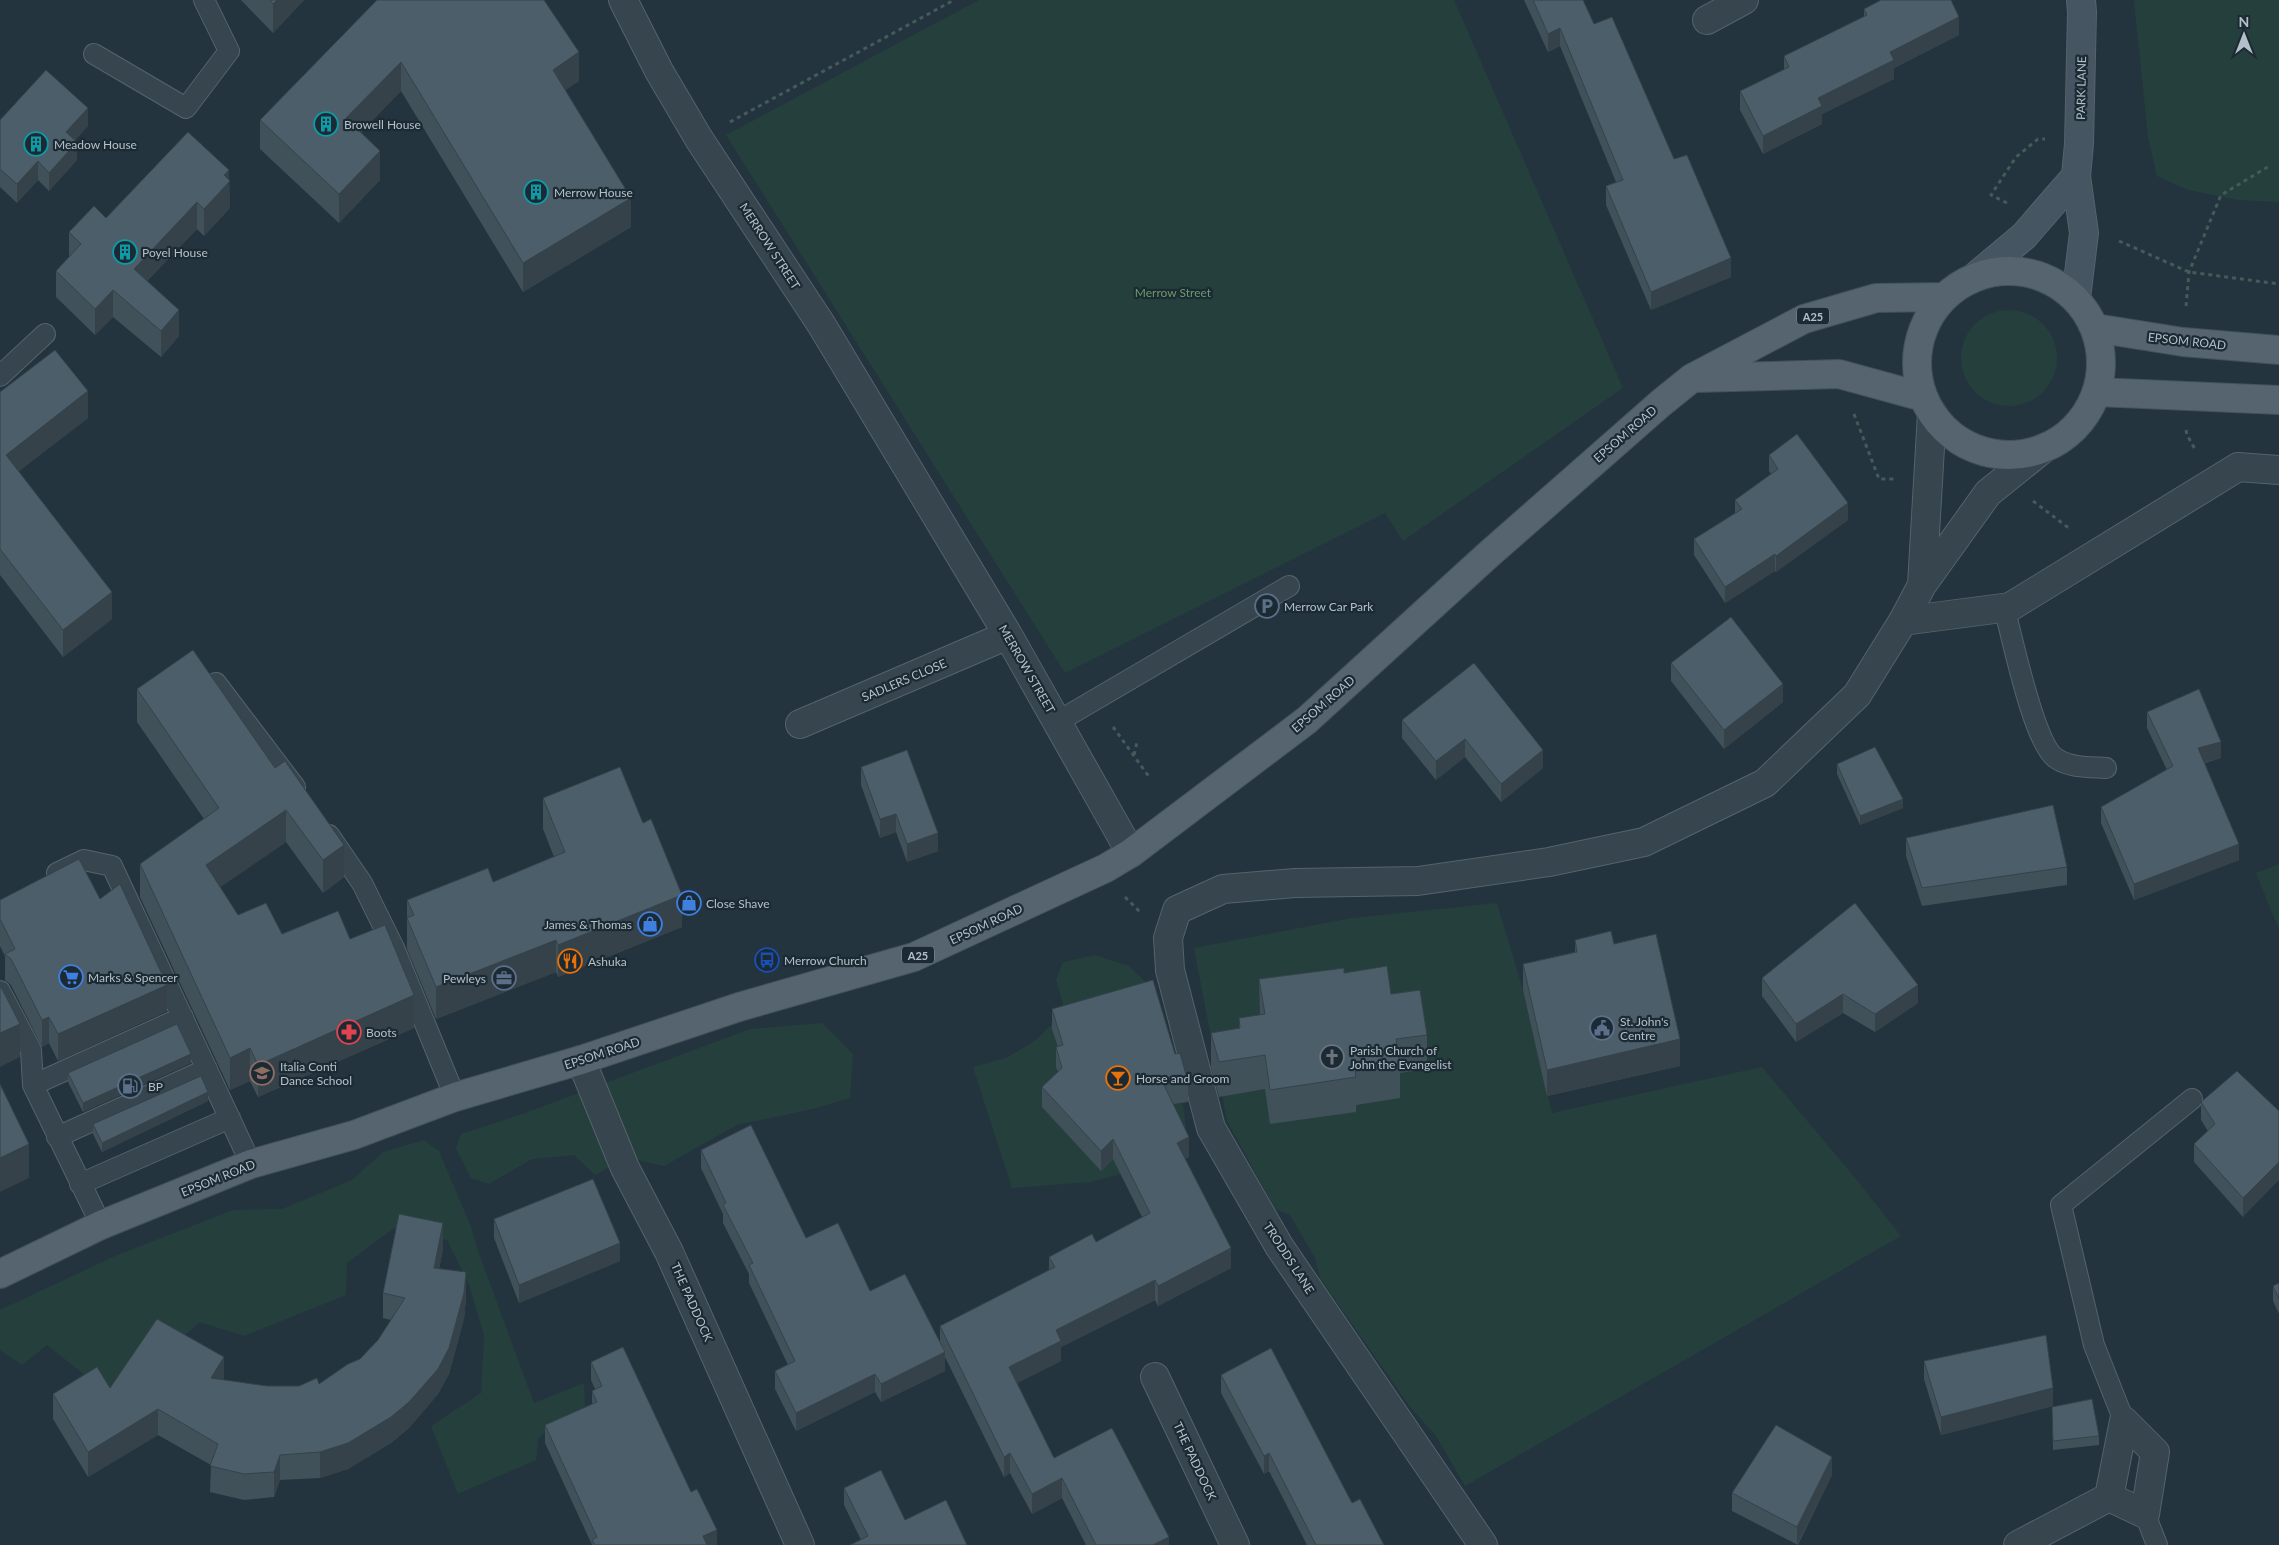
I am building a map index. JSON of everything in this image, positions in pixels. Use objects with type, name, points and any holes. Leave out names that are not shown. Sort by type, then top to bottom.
[{"type":"main road","name":"PARK LANE","points":[[2076,298],[2084,234],[2076,176],[2079,144],[2081,0]]},
{"type":"main road","points":[[1975,277],[2024,236],[2076,176]]},
{"type":"main road","points":[[2002,270],[2029,272],[2054,282],[2076,298],[2096,328],[2101,349],[2101,371],[2097,392],[2085,416],[2067,435],[2044,448],[2013,455],[1982,451],[1954,436],[1928,405],[1917,371],[1919,343],[1928,318],[1945,297],[1959,285],[1975,277],[2002,270]]},
{"type":"main road","name":"EPSOM ROAD","points":[[0,1274],[102,1225],[252,1164],[354,1135],[455,1098],[581,1060],[739,1007],[914,957],[1106,868],[1131,853],[1307,720],[1495,548],[1661,402],[1692,378],[1804,319],[1876,298],[1945,297]]},
{"type":"main road","name":"EPSOM ROAD","points":[[2096,328],[2173,341],[2279,350]]},
{"type":"main road","points":[[1692,378],[1839,374],[1928,405]]},
{"type":"main road","points":[[2097,392],[2279,400]]},
{"type":"street","name":"MERROW STREET","points":[[623,0],[659,70],[699,138],[821,324],[1008,635],[1131,853]]},
{"type":"street","points":[[1708,20],[1744,0]]},
{"type":"street","points":[[1922,585],[1928,405]]},
{"type":"street","points":[[1903,621],[1922,585],[1988,493],[2044,448]]},
{"type":"street","points":[[1903,621],[2010,606],[2238,467],[2279,470]]},
{"type":"street","name":"TRODDS LANE","points":[[1483,1545],[1279,1246],[1211,1128],[1170,970],[1168,938],[1178,910],[1223,889],[1294,883],[1418,881],[1548,862],[1644,842],[1765,783],[1857,695],[1903,621]]},
{"type":"street","name":"SADLERS CLOSE","points":[[800,724],[1008,635]]},
{"type":"street","name":"THE PADDOCK","points":[[581,1060],[625,1168],[669,1252],[800,1545]]},
{"type":"street","name":"THE PADDOCK","points":[[1155,1377],[1235,1545]]},
{"type":"street","points":[[2109,1498],[2124,1421]]},
{"type":"street","points":[[2109,1498],[2145,1514],[2155,1452],[2124,1421]]},
{"type":"street","points":[[2018,1545],[2109,1498]]},
{"type":"lane","points":[[94,54],[186,108],[229,51],[204,0]]},
{"type":"lane","points":[[0,376],[45,334]]},
{"type":"lane","points":[[1057,722],[1290,586]]},
{"type":"lane","points":[[2004,607],[2036,726],[2046,748],[2055,759],[2070,765],[2106,768]]},
{"type":"lane","points":[[216,683],[306,801]]},
{"type":"lane","points":[[318,818],[362,883],[394,948],[455,1098]]},
{"type":"lane","points":[[42,881],[84,860],[112,866],[252,1164]]},
{"type":"lane","points":[[0,991],[31,1050],[33,1085],[80,1184],[102,1225]]},
{"type":"lane","points":[[33,1085],[183,1017]]},
{"type":"lane","points":[[57,1136],[211,1078]]},
{"type":"lane","points":[[2124,1421],[2094,1345],[2061,1204],[2192,1100]]},
{"type":"lane","points":[[80,1184],[230,1118]]},
{"type":"lane","points":[[2145,1514],[2158,1545]]},
{"type":"path","points":[[699,138],[954,0]]},
{"type":"path","points":[[2120,241],[2189,272],[2279,284]]},
{"type":"path","points":[[1093,700],[1150,778]]},
{"type":"path","points":[[1134,755],[1137,742]]},
{"type":"green space","name":"Merrow Street","points":[[979,0],[1454,0],[1623,388],[1403,541],[1385,513],[1065,673],[726,135]]},
{"type":"green space","points":[[2134,0],[2279,0],[2279,202],[2239,200],[2188,190],[2157,176],[2148,137]]},
{"type":"green space","points":[[2009,310],[2027,314],[2043,324],[2053,340],[2057,358],[2053,376],[2043,392],[2027,402],[2009,406],[1991,402],[1975,392],[1965,376],[1961,358],[1965,340],[1975,324],[1991,314]]},
{"type":"green space","points":[[2279,864],[2279,930],[2256,873]]},
{"type":"green space","points":[[1497,903],[1523,990],[1552,1113],[1762,1067],[1901,1236],[1465,1486],[1436,1436],[1410,1407],[1320,1278],[1315,1258],[1290,1215],[1275,1209],[1227,1121],[1194,948],[1352,918]]},
{"type":"green space","points":[[1095,955],[1129,966],[1147,983],[1182,1097],[1187,1135],[1117,1166],[1121,1174],[1090,1182],[1012,1188],[973,1067],[1006,1058],[1036,1040],[1065,1011],[1056,980],[1063,962]]},
{"type":"green space","points":[[822,1023],[853,1054],[850,1098],[817,1108],[737,1125],[664,1166],[627,1158],[595,1175],[574,1155],[532,1159],[489,1184],[471,1178],[456,1148],[461,1134],[525,1113],[750,1029]]},
{"type":"green space","points":[[424,1140],[439,1151],[471,1227],[534,1403],[584,1383],[585,1409],[552,1427],[538,1439],[536,1460],[458,1494],[431,1426],[481,1393],[484,1335],[469,1285],[447,1240],[394,1228],[347,1263],[346,1295],[244,1336],[200,1322],[175,1344],[116,1386],[101,1388],[47,1345],[22,1365],[0,1350],[0,1310],[115,1256],[233,1210],[282,1209],[352,1180],[383,1152]]},
{"type":"building","points":[[377,0],[544,0],[579,52],[553,70],[631,198],[523,263],[401,62],[346,118],[380,151],[339,194],[260,120]]},
{"type":"building","points":[[1533,0],[1583,0],[1594,24],[1612,17],[1674,159],[1687,155],[1731,258],[1651,292],[1606,186],[1623,180],[1560,28],[1548,34]]},
{"type":"building","points":[[1881,0],[1951,0],[1959,17],[1890,52],[1894,60],[1818,98],[1822,106],[1763,136],[1740,91],[1789,67],[1784,56],[1867,15],[1864,9]]},
{"type":"building","name":"Meadow House","points":[[46,70],[88,108],[66,132],[77,142],[49,173],[38,161],[17,184],[0,169],[0,120]]},
{"type":"building","points":[[188,132],[229,170],[224,175],[230,181],[204,209],[197,202],[134,269],[179,310],[161,331],[113,290],[95,309],[56,271],[81,244],[69,232],[94,206],[106,218]]},
{"type":"building","points":[[55,350],[88,391],[6,455],[112,592],[63,630],[0,549],[0,392]]},
{"type":"building","points":[[1797,434],[1848,503],[1776,556],[1775,554],[1725,587],[1694,539],[1742,509],[1735,500],[1778,469],[1769,455]]},
{"type":"building","points":[[1731,617],[1783,684],[1724,730],[1671,663]]},
{"type":"building","points":[[193,650],[275,768],[285,761],[344,845],[323,860],[286,810],[206,865],[238,915],[266,903],[282,934],[338,911],[350,939],[385,925],[414,995],[258,1065],[250,1048],[230,1058],[140,864],[219,808],[137,689]]},
{"type":"building","points":[[1474,663],[1543,750],[1501,784],[1465,739],[1436,761],[1402,720]]},
{"type":"building","points":[[2199,689],[2221,742],[2198,748],[2239,844],[2134,884],[2101,807],[2173,766],[2147,712]]},
{"type":"building","points":[[1875,747],[1903,799],[1860,816],[1837,764]]},
{"type":"building","points":[[907,750],[938,833],[907,844],[896,814],[880,819],[861,767]]},
{"type":"building","points":[[620,767],[643,823],[651,819],[682,895],[558,945],[556,940],[436,987],[407,918],[414,915],[407,900],[488,868],[493,882],[565,852],[543,798]]},
{"type":"building","points":[[2053,805],[2067,867],[1922,888],[1906,838]]},
{"type":"building","name":"Marks & Spencer","points":[[79,859],[100,899],[120,884],[167,985],[58,1034],[49,1017],[42,1020],[11,959],[5,954],[15,949],[0,919],[0,900]]},
{"type":"building","points":[[1855,903],[1918,985],[1875,1014],[1843,994],[1796,1024],[1762,978]]},
{"type":"building","name":"St. John's Centre","points":[[1611,931],[1614,944],[1656,934],[1680,1039],[1547,1070],[1523,964],[1577,952],[1575,940]]},
{"type":"building","name":"Parish Church of John the Evangelist","points":[[1387,966],[1391,994],[1420,990],[1427,1035],[1396,1039],[1400,1064],[1355,1071],[1356,1077],[1270,1090],[1265,1055],[1219,1062],[1211,1033],[1240,1028],[1239,1018],[1265,1014],[1259,979],[1344,968],[1344,973]]},
{"type":"building","points":[[1153,980],[1175,1054],[1180,1053],[1188,1082],[1164,1085],[1189,1137],[1177,1143],[1231,1248],[1158,1286],[1155,1280],[1056,1330],[1061,1341],[1009,1367],[1054,1458],[1112,1428],[1169,1537],[1153,1545],[1096,1545],[1062,1478],[1032,1494],[1010,1453],[1004,1457],[940,1326],[1055,1267],[1049,1257],[1092,1234],[1096,1242],[1150,1213],[1113,1139],[1101,1151],[1042,1087],[1062,1068],[1056,1047],[1063,1045],[1052,1009]]},
{"type":"building","points":[[0,985],[20,1024],[0,1033]]},
{"type":"building","points":[[177,1024],[191,1054],[83,1103],[68,1073]]},
{"type":"building","points":[[2237,1071],[2279,1111],[2279,1162],[2243,1198],[2194,1144],[2215,1124],[2201,1102]]},
{"type":"building","points":[[201,1076],[208,1092],[102,1143],[93,1124]]},
{"type":"building","points":[[0,1084],[29,1144],[0,1158]]},
{"type":"building","points":[[751,1125],[806,1238],[838,1223],[870,1291],[905,1274],[945,1352],[881,1384],[875,1374],[796,1413],[775,1371],[795,1361],[749,1265],[753,1263],[723,1205],[726,1203],[701,1150]]},
{"type":"building","points":[[593,1179],[620,1243],[519,1285],[494,1219]]},
{"type":"building","points":[[399,1214],[443,1223],[434,1268],[466,1272],[464,1293],[449,1348],[438,1369],[409,1402],[391,1417],[348,1443],[320,1452],[280,1455],[274,1472],[244,1474],[210,1466],[218,1444],[158,1409],[88,1452],[53,1394],[97,1367],[110,1388],[157,1319],[224,1357],[211,1378],[267,1386],[299,1386],[317,1378],[319,1384],[348,1364],[360,1359],[378,1340],[405,1298],[383,1293]]},
{"type":"building","points":[[2279,1283],[2279,1299],[2273,1286]]},
{"type":"building","points":[[2046,1335],[2053,1388],[1941,1417],[1924,1361]]},
{"type":"building","points":[[623,1347],[691,1492],[697,1489],[717,1530],[703,1536],[707,1545],[595,1545],[592,1540],[597,1537],[545,1425],[597,1402],[592,1391],[602,1386],[591,1362]]},
{"type":"building","points":[[1271,1348],[1352,1503],[1360,1499],[1384,1545],[1316,1545],[1269,1453],[1264,1456],[1221,1375]]},
{"type":"building","points":[[2092,1399],[2099,1436],[2053,1441],[2052,1407]]},
{"type":"building","points":[[1776,1425],[1832,1457],[1797,1527],[1732,1493]]},
{"type":"building","points":[[881,1470],[905,1520],[946,1500],[967,1545],[850,1545],[868,1536],[844,1488]]},
{"type":"place","name":"Browell House","points":[[326,124]]},
{"type":"place","name":"Meadow House","points":[[36,144]]},
{"type":"place","name":"Merrow House","points":[[536,192]]},
{"type":"place","name":"Poyel House","points":[[125,252]]},
{"type":"place","name":"Merrow Car Park","points":[[1267,606]]},
{"type":"place","name":"Close Shave","points":[[689,903]]},
{"type":"place","name":"James & Thomas","points":[[650,924]]},
{"type":"place","name":"Merrow Church","points":[[767,960]]},
{"type":"place","name":"Ashuka","points":[[570,961]]},
{"type":"place","name":"Marks & Spencer","points":[[71,977]]},
{"type":"place","name":"Pewleys","points":[[504,978]]},
{"type":"place","name":"St. John's Centre","points":[[1602,1028]]},
{"type":"place","name":"Boots","points":[[349,1032]]},
{"type":"place","name":"Parish Church of John the Evangelist","points":[[1332,1057]]},
{"type":"place","name":"Italia Conti Dance School","points":[[262,1073]]},
{"type":"place","name":"Horse and Groom","points":[[1118,1078]]},
{"type":"place","name":"BP","points":[[130,1086]]}]
